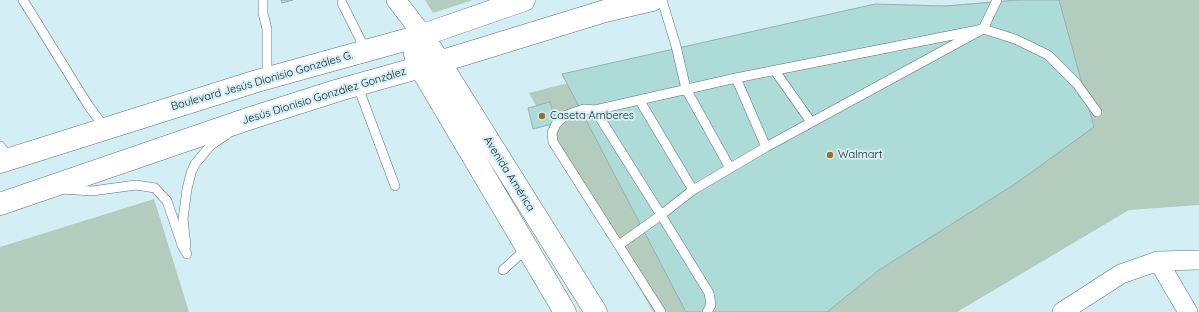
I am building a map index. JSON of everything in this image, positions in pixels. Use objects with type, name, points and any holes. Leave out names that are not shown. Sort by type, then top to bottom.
[{"type":"main road","name":"Boulevard Jesús Dionisio Gonzáles G.","points":[[4,156],[415,37],[524,0]]},
{"type":"main road","name":"Jesús Dionisio González González","points":[[0,204],[248,119],[358,84],[430,64],[605,11],[652,0]]},
{"type":"main road","name":"Avenida América","points":[[415,37],[527,248],[565,312]]},
{"type":"main road","name":"Avenida América","points":[[430,64],[596,312]]},
{"type":"street","points":[[400,7],[415,37]]},
{"type":"street","points":[[1062,312],[1121,274],[1158,261],[1199,260]]},
{"type":"street","points":[[1158,261],[1188,312]]},
{"type":"lane","points":[[23,0],[88,105],[105,128]]},
{"type":"lane","points":[[263,0],[263,13],[267,29],[267,79]]},
{"type":"lane","points":[[662,0],[676,46],[686,89],[730,168]]},
{"type":"lane","points":[[619,245],[661,215],[692,190],[811,122],[983,29],[997,0]]},
{"type":"lane","points":[[342,3],[366,51]]},
{"type":"lane","points":[[661,312],[553,142],[552,133],[556,124],[564,116],[584,109],[595,110],[736,78],[983,29],[1015,39],[1048,54],[1077,84],[1097,112]]},
{"type":"lane","points":[[775,71],[811,122]]},
{"type":"lane","points":[[736,78],[766,147]]},
{"type":"lane","points":[[358,84],[395,186]]},
{"type":"lane","points":[[640,100],[692,190]]},
{"type":"lane","points":[[595,110],[709,293],[711,305],[707,312]]},
{"type":"lane","points":[[51,187],[69,191],[92,191],[136,185],[155,188],[167,201],[182,245],[187,254],[183,218],[187,189],[195,164],[211,145],[248,119]]},
{"type":"lane","points":[[503,270],[527,248]]},
{"type":"green space","points":[[425,0],[473,0],[433,13]]},
{"type":"green space","name":"Walmart","points":[[1011,0],[1199,0],[1199,205],[1129,210],[957,312],[653,312],[529,93],[832,15]]},
{"type":"green space","points":[[154,199],[189,312],[0,312],[0,247]]},
{"type":"building","points":[[281,0],[293,0],[282,3]]},
{"type":"building","name":"Walmart","points":[[1018,0],[1059,0],[1094,127],[1015,184],[879,270],[827,312],[686,312],[562,74],[875,4],[946,6]]},
{"type":"building","name":"Caseta Amberes","points":[[550,102],[556,123],[533,129],[528,108]]},
{"type":"place","name":"Caseta Amberes","points":[[542,116]]},
{"type":"place","name":"Walmart","points":[[830,155]]}]
